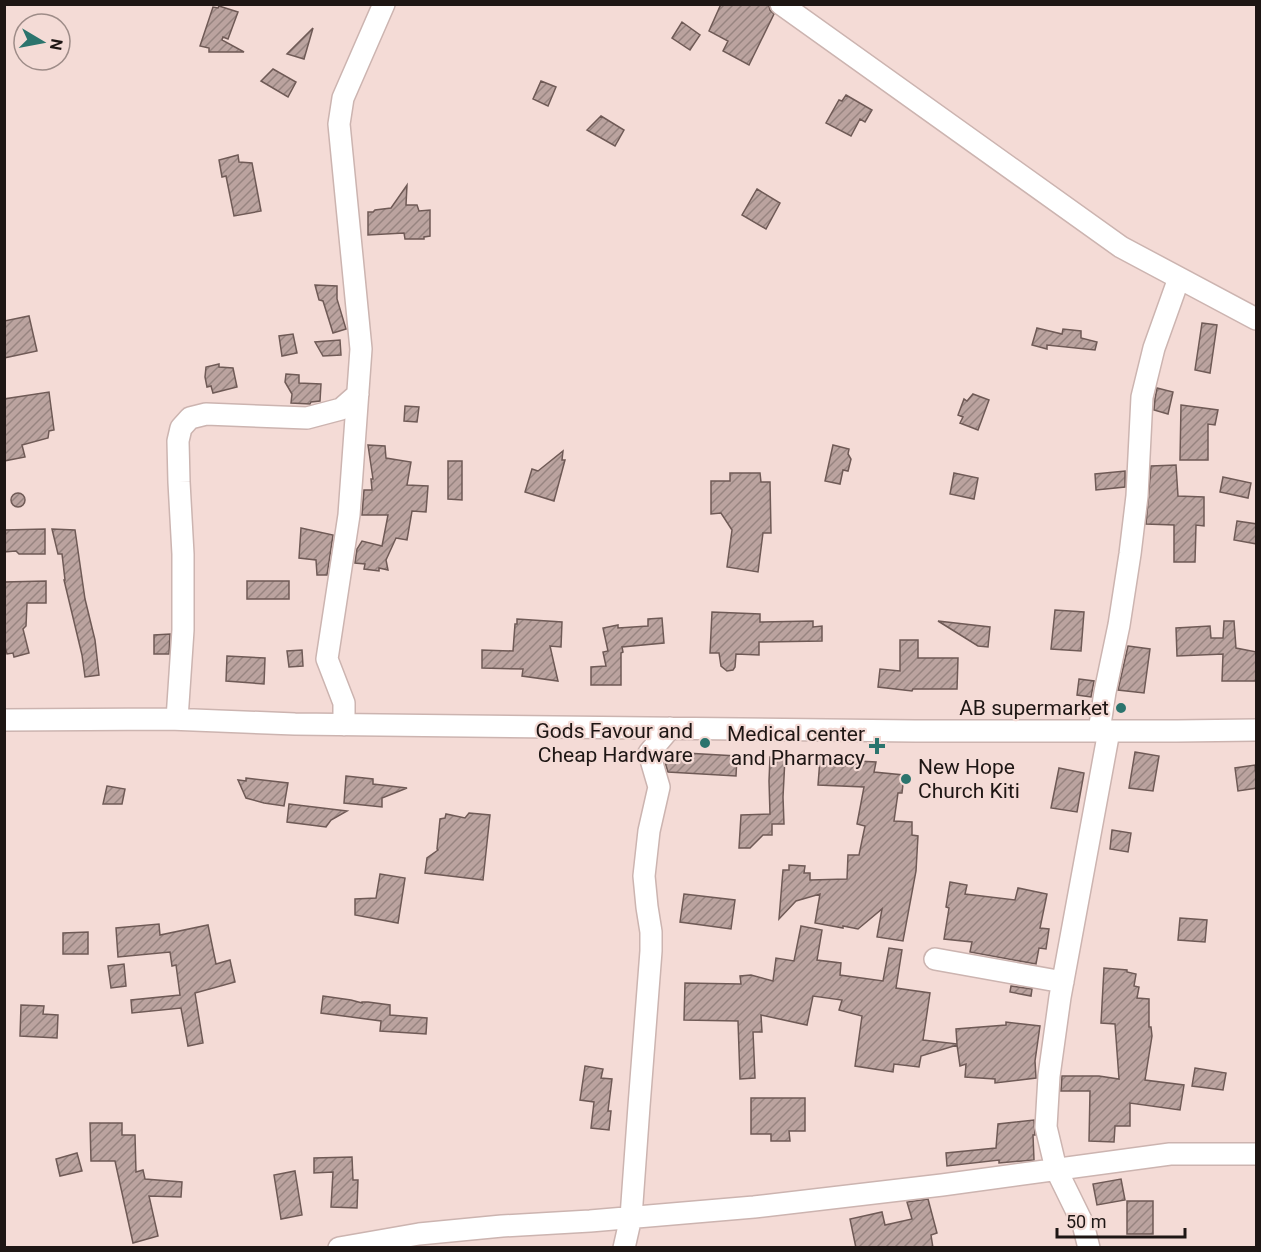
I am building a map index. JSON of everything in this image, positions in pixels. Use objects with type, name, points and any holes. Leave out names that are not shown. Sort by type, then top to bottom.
[{"type":"street","points":[[344,724],[344,703],[327,659],[349,515],[362,349],[339,124],[343,98],[384,4]]},
{"type":"street","points":[[781,4],[1121,247],[1257,319]]},
{"type":"street","points":[[1089,1248],[1083,1224],[1056,1169],[1046,1126],[1049,1076],[1104,731],[1105,692],[1119,625],[1134,519],[1142,397],[1154,348],[1179,278]]},
{"type":"street","points":[[177,719],[183,630],[183,554],[178,441],[181,428],[190,418],[206,414],[307,418],[341,410],[358,394]]},
{"type":"street","points":[[4,720],[177,719],[295,724],[670,728],[1257,730]]},
{"type":"street","points":[[624,1248],[632,1217],[651,951],[644,876],[649,831],[659,787],[650,753],[670,728]]},
{"type":"street","points":[[935,959],[1063,982]]},
{"type":"street","points":[[339,1248],[419,1234],[754,1207],[942,1185],[1170,1154],[1257,1154]]},
{"type":"building","points":[[721,4],[766,4],[774,14],[749,65],[723,51],[728,41],[709,31]]},
{"type":"building","points":[[219,6],[238,12],[228,39],[223,37],[222,40],[244,52],[209,52],[209,48],[200,46],[213,7],[218,8]]},
{"type":"building","points":[[682,22],[700,35],[690,50],[672,38]]},
{"type":"building","points":[[313,28],[304,59],[287,54]]},
{"type":"building","points":[[273,69],[296,82],[288,97],[261,81]]},
{"type":"building","points":[[541,81],[556,87],[548,106],[533,99]]},
{"type":"building","points":[[846,95],[872,110],[865,122],[860,119],[851,136],[826,123],[839,100],[842,101]]},
{"type":"building","points":[[601,116],[624,130],[615,146],[587,130]]},
{"type":"building","points":[[238,155],[239,162],[252,163],[261,211],[234,216],[226,176],[222,177],[219,160]]},
{"type":"building","points":[[407,185],[406,205],[417,205],[419,211],[430,210],[430,236],[424,239],[405,239],[404,233],[368,235],[368,212],[391,208]]},
{"type":"building","points":[[757,189],[780,203],[766,229],[742,215]]},
{"type":"building","points":[[315,285],[337,286],[337,299],[346,329],[333,333],[323,301],[319,300]]},
{"type":"building","points":[[29,316],[37,351],[4,358],[4,321]]},
{"type":"building","points":[[1202,323],[1217,325],[1210,373],[1195,370]]},
{"type":"building","points":[[1037,328],[1062,334],[1063,329],[1081,331],[1081,338],[1097,342],[1095,350],[1047,345],[1047,349],[1032,345]]},
{"type":"building","points":[[293,334],[297,353],[282,356],[279,336]]},
{"type":"building","points":[[340,340],[341,355],[323,356],[315,342]]},
{"type":"building","points":[[219,364],[219,367],[233,368],[237,387],[213,393],[211,386],[207,387],[206,367]]},
{"type":"building","points":[[286,374],[299,375],[299,383],[321,384],[320,401],[310,404],[291,403],[292,394],[285,382]]},
{"type":"building","points":[[1157,388],[1173,392],[1168,414],[1154,410]]},
{"type":"building","points":[[49,392],[54,430],[49,431],[48,438],[22,445],[25,457],[4,461],[4,399]]},
{"type":"building","points":[[973,394],[989,400],[978,430],[960,423],[963,417],[958,415],[964,399],[967,401]]},
{"type":"building","points":[[1181,405],[1218,410],[1215,425],[1208,424],[1208,460],[1180,460]]},
{"type":"building","points":[[405,406],[419,407],[417,422],[404,421]]},
{"type":"building","points":[[368,445],[385,446],[386,458],[411,462],[407,485],[428,486],[426,512],[412,511],[407,540],[396,538],[386,560],[388,570],[364,569],[365,564],[355,563],[357,549],[362,541],[382,546],[388,515],[362,515],[364,490],[372,490],[371,479],[373,479]]},
{"type":"building","points":[[833,445],[849,449],[848,454],[851,459],[848,471],[843,470],[840,484],[825,481]]},
{"type":"building","points":[[563,451],[562,460],[565,460],[554,501],[525,492],[532,469],[538,471]]},
{"type":"building","points":[[448,461],[462,461],[462,500],[448,499]]},
{"type":"building","points":[[1176,465],[1178,496],[1204,497],[1204,526],[1196,525],[1195,562],[1174,562],[1174,525],[1146,524],[1151,466]]},
{"type":"building","points":[[1125,471],[1125,487],[1096,490],[1095,474]]},
{"type":"building","points":[[730,473],[760,473],[761,482],[770,482],[771,533],[763,533],[758,572],[727,567],[732,530],[721,513],[711,514],[711,481],[730,481]]},
{"type":"building","points":[[954,473],[978,478],[974,499],[950,494]]},
{"type":"building","points":[[1223,477],[1251,483],[1248,498],[1220,492]]},
{"type":"building","points":[[15,493],[21,493],[25,500],[21,507],[15,507],[11,503],[11,497]]},
{"type":"building","points":[[1237,521],[1257,524],[1257,544],[1234,540]]},
{"type":"building","points":[[301,528],[333,535],[327,575],[317,575],[316,560],[299,558]]},
{"type":"building","points":[[45,529],[45,554],[4,552],[4,530]]},
{"type":"building","points":[[52,529],[75,530],[99,675],[85,677],[64,580],[62,554],[58,554]]},
{"type":"building","points":[[46,581],[46,603],[27,603],[26,626],[23,629],[29,653],[14,657],[13,653],[7,654],[4,643],[4,582]]},
{"type":"building","points":[[247,581],[289,581],[289,599],[247,599]]},
{"type":"building","points":[[1055,610],[1084,612],[1081,651],[1051,649]]},
{"type":"building","points":[[712,612],[760,614],[760,622],[813,621],[813,627],[822,626],[822,641],[759,642],[759,655],[736,654],[735,667],[727,671],[721,666],[719,653],[710,653]]},
{"type":"building","points":[[662,618],[664,643],[622,647],[621,685],[591,685],[591,667],[606,666],[603,652],[608,651],[603,628],[618,625],[618,628],[648,626],[648,619]]},
{"type":"building","points":[[517,619],[562,622],[561,647],[550,646],[558,681],[522,676],[523,669],[482,668],[482,650],[513,651]]},
{"type":"building","points":[[938,621],[990,627],[988,647],[978,646]]},
{"type":"building","points":[[1224,621],[1234,621],[1236,648],[1257,652],[1257,681],[1222,681],[1223,654],[1177,656],[1176,628],[1210,626],[1211,638],[1223,638]]},
{"type":"building","points":[[170,634],[169,654],[154,654],[154,635]]},
{"type":"building","points":[[900,640],[918,640],[918,658],[958,658],[957,689],[913,689],[912,691],[878,687],[880,669],[900,671]]},
{"type":"building","points":[[1128,646],[1150,649],[1144,693],[1118,690]]},
{"type":"building","points":[[302,650],[303,666],[289,667],[287,651]]},
{"type":"building","points":[[227,656],[265,658],[264,684],[226,681]]},
{"type":"building","points":[[1079,679],[1094,681],[1091,697],[1077,695]]},
{"type":"building","points":[[668,752],[737,756],[736,776],[668,772],[663,756]]},
{"type":"building","points":[[1135,752],[1159,756],[1153,791],[1129,788]]},
{"type":"building","points":[[770,757],[785,758],[784,824],[772,824],[772,835],[763,835],[750,848],[739,848],[741,815],[770,814]]},
{"type":"building","points":[[820,759],[876,762],[874,772],[904,775],[902,793],[898,793],[894,821],[912,822],[912,835],[918,836],[916,871],[903,941],[877,937],[882,909],[858,929],[815,923],[820,894],[796,901],[779,919],[783,870],[789,870],[789,865],[805,866],[804,873],[810,873],[810,880],[847,879],[848,855],[859,855],[865,826],[857,824],[864,787],[818,785]]},
{"type":"building","points":[[1255,765],[1257,788],[1238,791],[1235,768]]},
{"type":"building","points":[[1059,768],[1084,773],[1077,812],[1051,808]]},
{"type":"building","points":[[346,776],[373,779],[373,784],[407,788],[382,798],[382,807],[344,803]]},
{"type":"building","points":[[246,778],[288,783],[284,806],[246,798],[238,780],[246,781]]},
{"type":"building","points":[[107,786],[125,789],[122,804],[103,804]]},
{"type":"building","points":[[289,804],[347,811],[331,820],[326,827],[287,822]]},
{"type":"building","points":[[469,813],[490,815],[483,880],[425,873],[427,858],[438,850],[440,819],[445,818],[446,814],[465,818]]},
{"type":"building","points":[[1112,830],[1131,833],[1128,852],[1110,849]]},
{"type":"building","points":[[380,874],[405,878],[398,923],[355,915],[355,899],[376,898]]},
{"type":"building","points":[[950,882],[967,885],[965,894],[1015,900],[1018,888],[1047,894],[1040,928],[1049,929],[1046,949],[1039,948],[1036,964],[970,952],[972,942],[944,939]]},
{"type":"building","points":[[684,894],[735,900],[731,929],[680,922]]},
{"type":"building","points":[[1180,918],[1207,920],[1205,942],[1178,940]]},
{"type":"building","points":[[159,924],[160,935],[208,925],[216,964],[230,960],[235,982],[195,993],[203,1043],[188,1046],[181,1008],[132,1013],[131,1000],[180,995],[176,965],[172,966],[170,952],[118,957],[116,928]]},
{"type":"building","points":[[801,926],[822,930],[817,960],[841,963],[840,975],[883,981],[889,948],[902,950],[896,988],[930,993],[923,1040],[957,1044],[956,1029],[1006,1025],[1006,1022],[1040,1026],[1035,1061],[1036,1078],[995,1083],[995,1079],[965,1077],[966,1064],[960,1066],[957,1045],[921,1056],[919,1067],[894,1064],[893,1072],[855,1066],[862,1016],[839,1010],[842,1000],[813,996],[807,1025],[761,1015],[762,1032],[753,1032],[755,1078],[740,1079],[738,1021],[684,1020],[685,983],[741,984],[740,976],[751,975],[773,981],[776,958],[794,961]]},
{"type":"building","points":[[88,932],[88,954],[63,954],[63,933]]},
{"type":"building","points":[[124,964],[126,986],[111,988],[108,966]]},
{"type":"building","points":[[1104,968],[1127,970],[1127,972],[1136,974],[1134,986],[1139,987],[1137,998],[1149,999],[1149,1027],[1151,1027],[1152,1036],[1145,1080],[1184,1085],[1180,1110],[1130,1103],[1130,1126],[1115,1126],[1114,1142],[1089,1141],[1090,1091],[1061,1091],[1062,1076],[1099,1076],[1119,1079],[1115,1024],[1101,1023]]},
{"type":"building","points":[[1011,986],[1032,989],[1031,996],[1010,992]]},
{"type":"building","points":[[323,996],[390,1005],[390,1015],[427,1018],[426,1034],[380,1031],[381,1021],[321,1013]]},
{"type":"building","points":[[21,1005],[44,1006],[43,1014],[58,1015],[57,1038],[20,1036]]},
{"type":"building","points":[[585,1066],[603,1069],[601,1078],[612,1079],[608,1111],[611,1111],[609,1130],[591,1128],[594,1102],[580,1100]]},
{"type":"building","points":[[1195,1068],[1226,1073],[1223,1090],[1192,1086]]},
{"type":"building","points":[[751,1098],[805,1098],[805,1131],[789,1131],[790,1141],[771,1141],[771,1134],[751,1134]]},
{"type":"building","points":[[1034,1120],[1034,1160],[999,1163],[999,1160],[947,1166],[946,1153],[996,1148],[998,1124]]},
{"type":"building","points":[[90,1123],[122,1123],[122,1135],[135,1135],[136,1172],[143,1170],[145,1179],[182,1182],[181,1197],[149,1196],[158,1236],[133,1243],[115,1161],[91,1161]]},
{"type":"building","points":[[77,1153],[82,1171],[60,1176],[56,1159]]},
{"type":"building","points":[[352,1157],[353,1180],[358,1180],[357,1208],[331,1207],[333,1172],[314,1173],[314,1158]]},
{"type":"building","points":[[295,1171],[302,1215],[281,1219],[274,1175]]},
{"type":"building","points":[[1121,1179],[1125,1200],[1097,1205],[1093,1184]]},
{"type":"building","points":[[928,1199],[937,1233],[931,1235],[933,1248],[856,1248],[850,1219],[882,1212],[885,1225],[912,1219],[907,1202]]},
{"type":"building","points":[[1127,1201],[1153,1201],[1153,1234],[1127,1234]]},
{"type":"place","name":"AB supermarket","points":[[1121,708]]},
{"type":"place","name":"Gods Favour and Cheap Hardware","points":[[705,743]]},
{"type":"place","name":"Medical center and Pharmacy","points":[[877,746]]},
{"type":"place","name":"New Hope Church Kiti","points":[[906,779]]}]
